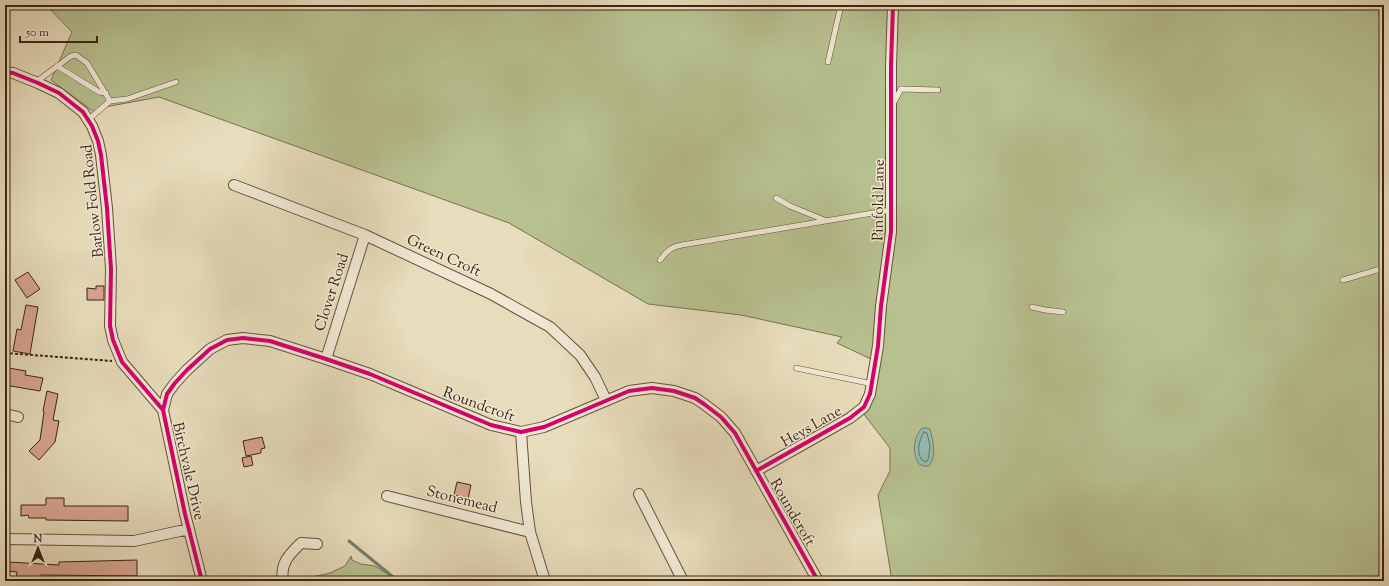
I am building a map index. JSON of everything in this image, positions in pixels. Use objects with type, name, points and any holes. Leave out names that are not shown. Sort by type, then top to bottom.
[{"type":"street","name":"Pinfold Lane","points":[[872,389],[891,232],[891,66],[894,5]]},
{"type":"street","name":"Barlow Fold Road","points":[[5,72],[13,73],[59,93],[86,116],[92,126],[98,141],[101,155],[106,200],[111,269],[109,309],[110,326],[112,340],[122,362]]},
{"type":"street","name":"Green Croft","points":[[234,186],[365,235],[491,294],[550,327],[580,356],[595,377],[606,400]]},
{"type":"street","name":"Clover Road","points":[[326,359],[365,235]]},
{"type":"street","name":"Roundcroft","points":[[163,410],[167,394],[187,370],[210,349],[227,340],[243,338],[270,341],[326,359],[370,374],[491,425],[521,432],[544,427],[629,391],[652,388],[674,391],[695,398],[713,410],[735,433],[818,581]]},
{"type":"street","name":"Birchvale Drive","points":[[122,362],[163,410],[202,581]]},
{"type":"street","name":"Heys Lane","points":[[756,471],[850,418],[864,407],[872,389]]},
{"type":"street","points":[[5,414],[18,417]]},
{"type":"street","points":[[521,432],[526,502],[530,532],[545,581]]},
{"type":"street","points":[[638,494],[683,581]]},
{"type":"street","name":"Stonemead","points":[[387,496],[530,532]]},
{"type":"street","points":[[5,539],[134,541],[189,529]]},
{"type":"street","points":[[283,581],[283,568],[286,558],[301,543],[318,544]]},
{"type":"lane","points":[[828,62],[841,5]]},
{"type":"lane","points":[[36,82],[71,56],[76,55],[87,63],[110,101]]},
{"type":"lane","points":[[57,66],[99,92],[106,93]]},
{"type":"lane","points":[[86,116],[110,101],[127,99],[176,82]]},
{"type":"lane","points":[[891,104],[894,102],[901,89],[938,90]]},
{"type":"lane","points":[[776,198],[790,206],[825,221]]},
{"type":"lane","points":[[660,260],[668,250],[682,245],[891,210]]},
{"type":"lane","points":[[1343,280],[1384,268]]},
{"type":"lane","points":[[1032,307],[1063,312]]},
{"type":"lane","points":[[796,368],[872,389]]},
{"type":"path","points":[[5,353],[122,362]]},
{"type":"green space","points":[[46,5],[1384,5],[1384,581],[892,581],[878,495],[890,471],[890,448],[863,413],[873,360],[837,343],[842,337],[741,315],[648,304],[509,223],[159,97],[105,107],[98,115],[51,80],[72,32]]},
{"type":"green space","points":[[351,556],[352,560],[361,564],[375,566],[398,581],[296,581],[330,573],[345,566]]},
{"type":"water","points":[[922,428],[930,429],[934,448],[933,458],[929,466],[919,464],[914,450],[915,441]]},
{"type":"building","points":[[28,272],[40,289],[27,298],[15,280]]},
{"type":"building","points":[[96,286],[104,286],[104,300],[87,300],[87,288],[96,289]]},
{"type":"building","points":[[26,305],[38,307],[30,354],[13,351],[17,329],[21,330]]},
{"type":"building","points":[[9,368],[26,371],[25,375],[43,378],[40,391],[5,385]]},
{"type":"building","points":[[47,391],[58,394],[53,420],[59,421],[55,442],[39,460],[29,451],[40,440]]},
{"type":"building","points":[[262,437],[265,448],[261,449],[261,453],[246,456],[243,441]]},
{"type":"building","points":[[251,456],[253,465],[244,467],[242,458]]},
{"type":"building","points":[[457,482],[471,485],[468,499],[454,495]]},
{"type":"building","points":[[46,498],[64,498],[64,506],[128,506],[128,521],[46,520],[46,518],[29,518],[28,515],[21,516],[21,505],[46,505]]},
{"type":"building","points":[[137,560],[137,576],[41,575],[41,581],[32,581],[32,579],[16,579],[17,572],[7,571],[8,562],[59,565],[59,562]]},
{"type":"waterway","points":[[349,541],[398,581]]},
{"type":"cycle path","points":[[756,471],[850,418],[864,407],[870,394],[878,346],[881,306],[891,232],[891,66],[893,5]]},
{"type":"cycle path","points":[[5,72],[13,73],[59,93],[83,112],[92,126],[98,141],[107,208],[111,269],[110,326],[113,340],[122,362],[163,410],[185,514],[202,581]]},
{"type":"cycle path","points":[[163,410],[167,394],[175,383],[210,349],[227,340],[243,338],[270,341],[326,359],[370,374],[491,425],[521,432],[544,427],[629,391],[652,388],[674,391],[695,398],[704,404],[721,417],[735,433],[818,581]]}]
